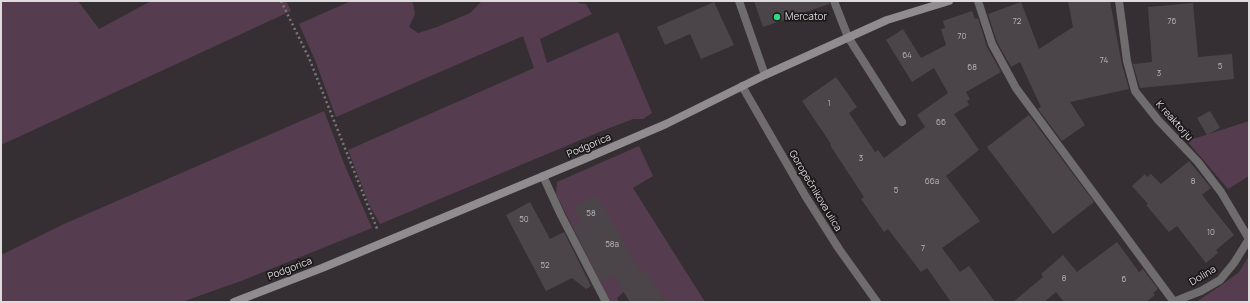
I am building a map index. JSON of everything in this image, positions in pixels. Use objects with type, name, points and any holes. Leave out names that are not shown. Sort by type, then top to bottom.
[{"type":"main road","name":"Podgorica","points":[[234,302],[382,243],[666,124],[765,75],[848,37],[914,10],[949,1]]},
{"type":"street","points":[[739,1],[765,75]]},
{"type":"street","points":[[834,1],[848,37],[902,122]]},
{"type":"street","points":[[978,1],[992,44],[1016,88],[1174,302]]},
{"type":"street","name":"K reaktorju","points":[[1119,1],[1127,61],[1135,91],[1158,120],[1198,162],[1221,192],[1249,239]]},
{"type":"street","name":"Goropečnikova ulica","points":[[742,86],[806,197],[839,249],[877,302]]},
{"type":"street","points":[[543,176],[560,215],[606,302]]},
{"type":"street","name":"Dolina","points":[[1174,302],[1201,292],[1220,280],[1234,263],[1249,239]]},
{"type":"path","points":[[282,1],[309,58],[382,243]]},
{"type":"shaded area","points":[[1,1],[78,1],[99,29],[151,1],[286,1],[291,11],[1,145]]},
{"type":"shaded area","points":[[351,1],[411,1],[413,3],[415,14],[409,27],[418,33],[437,27],[470,13],[482,1],[577,1],[578,3],[586,4],[592,14],[540,39],[547,63],[618,32],[652,113],[643,119],[633,119],[602,131],[380,224],[369,204],[348,150],[534,68],[523,36],[336,117],[315,60],[299,24]]},
{"type":"shaded area","points":[[324,111],[345,166],[372,228],[241,281],[182,302],[1,302],[1,255],[64,224]]},
{"type":"shaded area","points":[[1249,121],[1249,176],[1228,189],[1187,141]]},
{"type":"shaded area","points":[[639,146],[653,176],[633,188],[705,302],[665,302],[650,280],[628,288],[617,298],[619,302],[610,302],[556,194],[557,182]]},
{"type":"shaded area","points":[[1249,256],[1249,302],[1196,302],[1239,272]]},
{"type":"building","name":"Mercator","points":[[754,1],[829,1],[829,4],[763,27]]},
{"type":"building","points":[[1068,1],[1110,1],[1122,65],[1129,89],[1070,102],[1085,125],[1062,141],[1038,109],[1041,107],[1020,62],[1011,67],[997,42],[988,14],[1021,2],[1039,49],[1073,27]]},
{"type":"building","points":[[714,2],[734,45],[701,59],[690,34],[665,45],[657,27]]},
{"type":"building","points":[[1193,3],[1198,57],[1232,54],[1234,79],[1140,88],[1133,64],[1152,62],[1148,7]]},
{"type":"building","points":[[972,11],[975,19],[978,18],[987,47],[1001,72],[966,92],[970,99],[967,101],[969,105],[954,114],[979,150],[946,176],[980,221],[942,248],[960,272],[969,266],[995,302],[951,302],[927,268],[921,272],[888,229],[884,232],[861,199],[864,197],[802,101],[836,77],[857,107],[849,113],[875,152],[878,150],[884,158],[925,127],[917,115],[948,93],[934,68],[912,82],[886,40],[903,29],[921,58],[946,45],[941,29],[945,28],[943,21]]},
{"type":"building","points":[[1210,111],[1220,128],[1207,135],[1197,118]]},
{"type":"building","points":[[1029,115],[1094,202],[1053,234],[987,147]]},
{"type":"building","points":[[1189,161],[1211,188],[1202,195],[1234,235],[1216,250],[1218,253],[1206,263],[1177,226],[1169,232],[1132,186],[1145,174],[1147,177],[1151,174],[1161,184]]},
{"type":"building","points":[[596,195],[641,273],[645,270],[665,302],[630,302],[613,275],[601,281],[573,227],[582,222],[574,208]]},
{"type":"building","points":[[530,202],[550,239],[564,232],[591,286],[586,289],[572,278],[546,291],[506,215]]},
{"type":"building","points":[[1117,242],[1139,272],[1143,269],[1158,289],[1153,293],[1155,295],[1146,302],[1064,302],[1056,292],[1044,302],[1013,302],[1043,277],[1041,274],[1063,255],[1077,272]]},
{"type":"place","name":"Mercator","points":[[777,17]]}]
